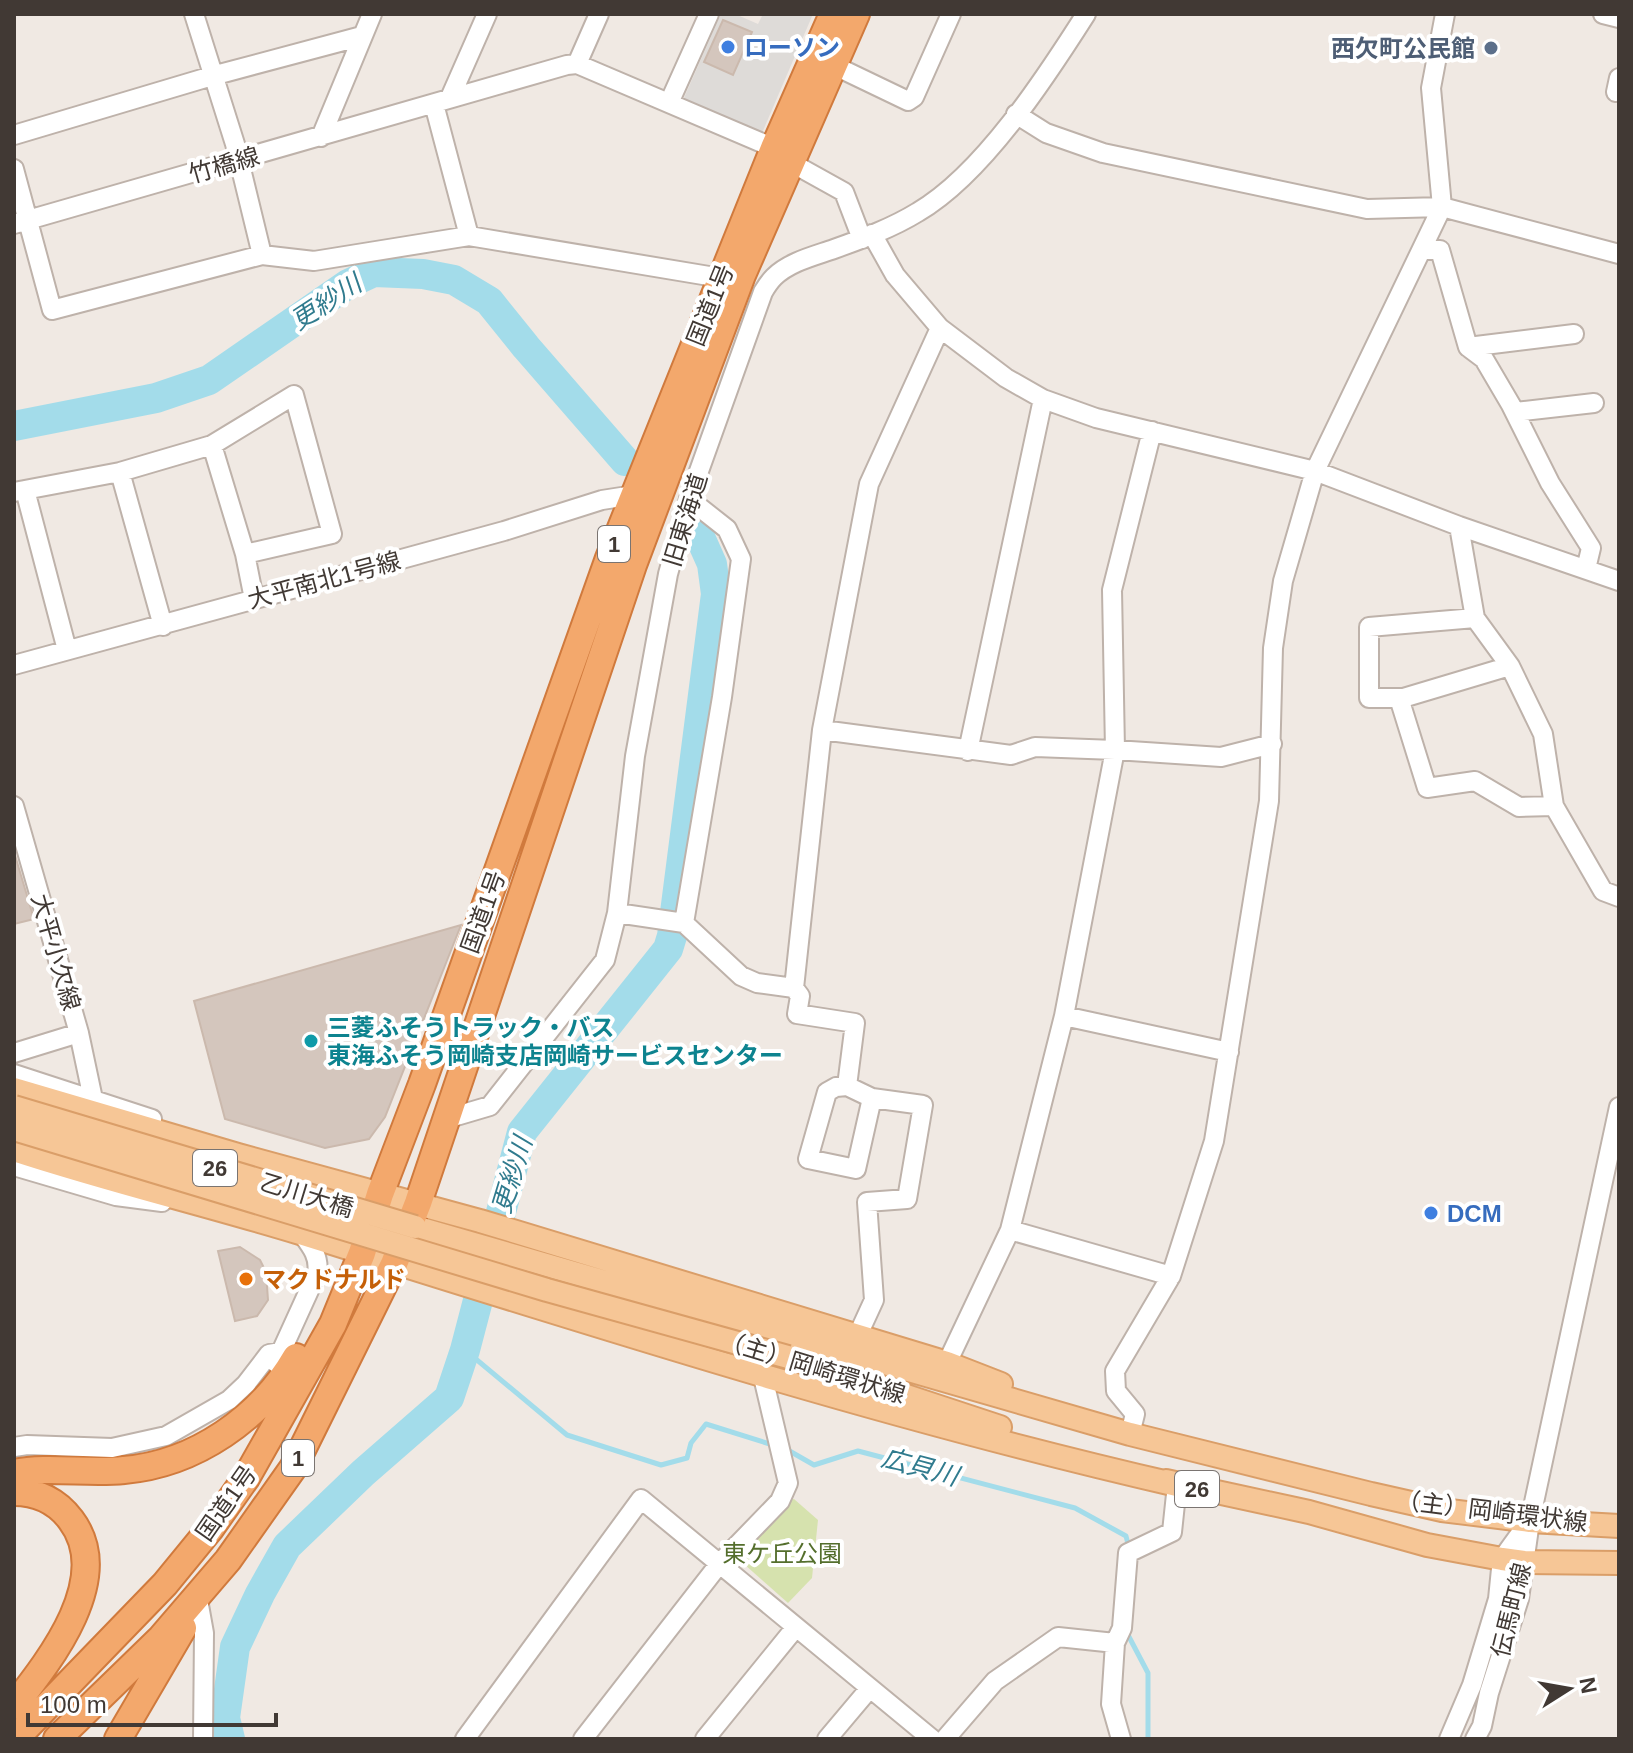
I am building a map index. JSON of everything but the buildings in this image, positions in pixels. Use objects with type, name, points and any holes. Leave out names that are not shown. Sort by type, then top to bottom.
[{"type":"highway","name":"国道1号","points":[[15,1739],[165,1584],[219,1516],[246,1478],[319,1352],[347,1294],[355,1251],[376,1193],[422,1084],[621,562],[742,275],[833,14]]},
{"type":"highway","name":"国道1号","points":[[57,1739],[161,1638],[228,1560],[293,1468],[417,1215],[621,562],[634,495],[721,278],[782,155],[833,65],[856,14]]},
{"type":"highway","points":[[14,1473],[126,1470],[167,1461],[207,1445],[274,1391],[355,1251]]},
{"type":"highway","points":[[14,1492],[34,1492],[62,1508],[80,1532],[88,1559],[81,1598],[65,1633],[14,1706]]},
{"type":"highway","points":[[118,1739],[182,1634],[193,1599]]},
{"type":"main road","name":"26","points":[[14,1089],[376,1193],[417,1215],[480,1221],[947,1363],[1130,1434]]},
{"type":"main road","name":"乙川大橋","points":[[14,1107],[417,1215]]},
{"type":"main road","name":"（主）岡崎環状線","points":[[14,1129],[547,1290],[790,1347],[1371,1494],[1442,1510],[1530,1521],[1619,1526]]},
{"type":"main road","name":"26","points":[[14,1150],[115,1182],[302,1234],[763,1377],[1069,1460],[1177,1485]]},
{"type":"main road","name":"（主）岡崎環状線","points":[[417,1215],[441,1236],[790,1347],[1177,1485],[1309,1512],[1427,1545],[1513,1560],[1619,1563]]},
{"type":"street","points":[[194,14],[212,76],[219,87],[262,255]]},
{"type":"street","points":[[321,137],[372,14]]},
{"type":"street","points":[[469,236],[442,101],[487,14]]},
{"type":"street","points":[[599,14],[577,64],[782,155],[844,192],[867,236],[940,328],[1006,378],[1043,399],[1096,418],[1315,471],[1459,526],[1619,581]]},
{"type":"street","points":[[669,103],[709,14]]},
{"type":"street","points":[[833,65],[908,101],[914,97],[951,14]]},
{"type":"street","name":"旧東海道","points":[[446,1119],[490,1106],[605,960],[617,913],[635,756],[668,574],[689,499],[763,292],[775,276],[790,266],[917,213],[944,194],[984,156],[1086,14]]},
{"type":"street","points":[[1130,1434],[1135,1414],[1116,1391],[1115,1371],[1171,1276],[1214,1141],[1269,801],[1273,648],[1283,581],[1315,471],[1442,207],[1431,88],[1445,14]]},
{"type":"street","points":[[1603,14],[1619,18]]},
{"type":"street","points":[[14,135],[212,76],[362,36]]},
{"type":"street","name":"竹橋線","points":[[21,222],[577,64]]},
{"type":"street","points":[[1016,114],[1046,133],[1103,153],[1367,209],[1442,207],[1619,254]]},
{"type":"street","points":[[14,169],[21,222],[52,310],[262,255],[314,261],[469,236],[721,278]]},
{"type":"street","points":[[1422,250],[1440,250],[1468,347],[1484,359],[1515,412],[1550,483],[1591,548],[1586,569]]},
{"type":"street","points":[[847,1086],[855,1023],[797,1014],[800,996],[794,988],[822,730],[869,484],[940,328]]},
{"type":"street","points":[[1468,347],[1574,334]]},
{"type":"street","points":[[67,650],[19,491],[120,472],[212,445],[294,395],[332,534],[245,554]]},
{"type":"street","points":[[968,751],[1043,399]]},
{"type":"street","points":[[1515,412],[1594,403]]},
{"type":"street","points":[[947,1363],[1010,1230],[1064,1016],[1115,750],[1112,590],[1152,431]]},
{"type":"street","points":[[212,445],[245,554],[254,599]]},
{"type":"street","points":[[120,472],[163,626]]},
{"type":"street","name":"大平南北1号線","points":[[14,665],[504,531],[602,500],[634,495]]},
{"type":"street","points":[[684,923],[722,697],[741,559],[727,529],[689,499]]},
{"type":"street","points":[[1459,526],[1475,618],[1510,666],[1543,734],[1554,806],[1603,891],[1619,897]]},
{"type":"street","points":[[621,562],[668,574]]},
{"type":"street","points":[[1475,618],[1369,627],[1369,698],[1399,698],[1510,666]]},
{"type":"street","points":[[1399,698],[1427,788],[1475,781],[1519,807],[1554,806]]},
{"type":"street","points":[[822,730],[1011,755],[1035,747],[1221,757],[1272,744]]},
{"type":"street","name":"大平小欠線","points":[[14,806],[79,1033],[93,1099]]},
{"type":"street","points":[[617,913],[684,923],[741,976],[757,983],[794,988]]},
{"type":"street","points":[[1064,1016],[1229,1052]]},
{"type":"street","points":[[14,1053],[79,1033]]},
{"type":"street","points":[[14,1074],[202,1136],[238,1155]]},
{"type":"street","points":[[857,1337],[874,1300],[867,1202],[907,1199],[923,1105],[872,1098],[847,1086],[836,1087],[827,1092],[808,1159],[856,1169],[872,1098]]},
{"type":"street","points":[[1530,1521],[1619,1107]]},
{"type":"street","points":[[14,1166],[116,1196],[208,1207]]},
{"type":"street","points":[[1010,1230],[1171,1276]]},
{"type":"street","points":[[245,1417],[281,1352],[318,1265],[315,1252],[302,1234]]},
{"type":"street","points":[[14,1447],[112,1448],[166,1436],[229,1400],[269,1354],[281,1352]]},
{"type":"street","points":[[583,1739],[720,1563],[780,1501],[788,1483],[763,1377]]},
{"type":"street","points":[[1121,1739],[1111,1704],[1115,1643],[1122,1628],[1128,1553],[1172,1532],[1177,1485]]},
{"type":"street","points":[[465,1739],[641,1499],[932,1739]]},
{"type":"street","name":"伝馬町線","points":[[1449,1739],[1472,1685],[1494,1613],[1530,1521]]},
{"type":"street","name":"伝馬町線","points":[[1481,1735],[1489,1693],[1519,1599],[1513,1560]]},
{"type":"street","points":[[193,1599],[204,1633],[203,1739]]},
{"type":"street","points":[[705,1739],[796,1627]]},
{"type":"street","points":[[945,1739],[995,1681],[1058,1637],[1115,1643]]},
{"type":"street","points":[[827,1739],[870,1688]]},
{"type":"green space","name":"東ケ丘公園","points":[[794,1499],[818,1520],[812,1578],[788,1603],[735,1556],[786,1501]]},
{"type":"shaded area","points":[[721,14],[735,14],[758,24],[763,14],[813,14],[762,133],[683,100]],"holes":[[[723,20],[751,32],[704,62]]]},
{"type":"waterway","name":"更紗川","points":[[14,426],[156,398],[209,380],[348,284],[374,272],[423,274],[454,280],[489,301],[625,461]]},
{"type":"waterway","name":"更紗川","points":[[230,1739],[225,1718],[235,1647],[260,1594],[287,1546],[363,1473],[449,1398],[465,1350],[522,1132],[668,949],[716,594],[712,564],[696,528]]},
{"type":"waterway","name":"広貝川","points":[[465,1350],[567,1435],[661,1465],[687,1458],[691,1443],[706,1424],[773,1445]]},
{"type":"waterway","name":"広貝川","points":[[786,1449],[814,1465],[858,1451],[1075,1508],[1126,1536],[1129,1548]]},
{"type":"waterway","name":"広貝川","points":[[1127,1633],[1148,1673],[1148,1739]]},
{"type":"place","name":"ローソン","points":[[728,47]]},
{"type":"place","name":"西欠町公民館","points":[[1491,48]]},
{"type":"place","name":"三菱ふそうトラック・バス 東海ふそう岡崎支店岡崎サービスセンター","points":[[311,1041]]},
{"type":"place","name":"DCM","points":[[1431,1213]]},
{"type":"place","name":"マクドナルド","points":[[246,1279]]}]
